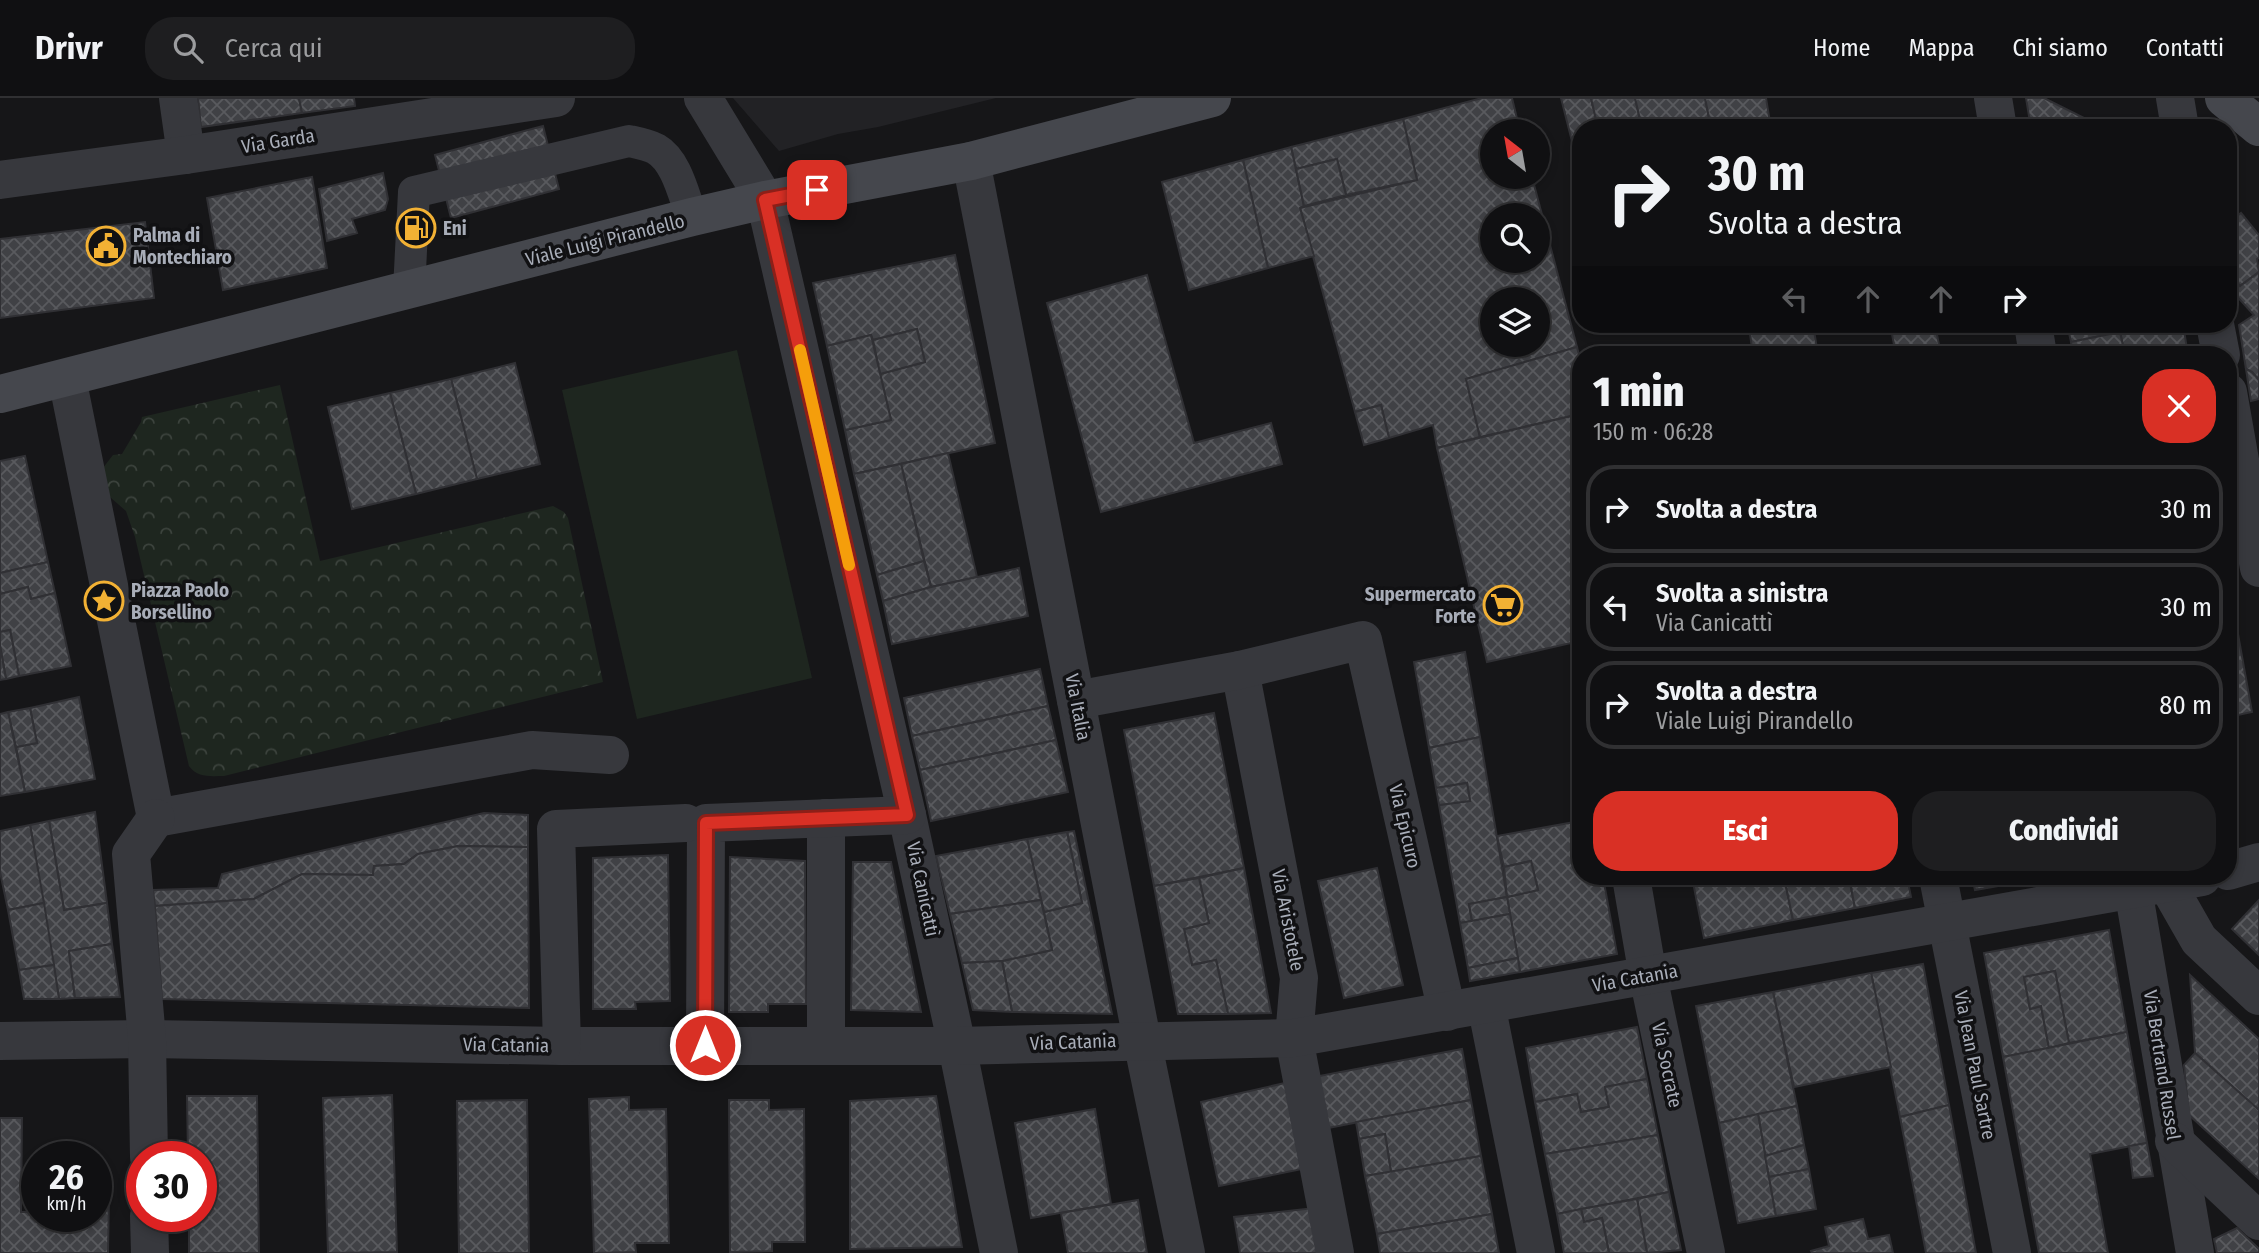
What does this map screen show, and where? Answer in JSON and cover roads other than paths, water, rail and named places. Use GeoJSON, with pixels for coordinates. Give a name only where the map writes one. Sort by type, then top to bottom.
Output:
{"type":"FeatureCollection","features":[{"type":"Feature","properties":{"kind":"main road","name":"Viale Luigi Pirandello"},"geometry":{"type":"LineString","coordinates":[[0,394],[765,200],[971,161],[1212,98]]}},
{"type":"Feature","properties":{"kind":"main road"},"geometry":{"type":"LineString","coordinates":[[2224,98],[2259,127]]}},
{"type":"Feature","properties":{"kind":"street"},"geometry":{"type":"LineString","coordinates":[[178,98],[186,155]]}},
{"type":"Feature","properties":{"kind":"street"},"geometry":{"type":"LineString","coordinates":[[703,98],[765,200]]}},
{"type":"Feature","properties":{"kind":"street"},"geometry":{"type":"LineString","coordinates":[[1993,98],[1996,119]]}},
{"type":"Feature","properties":{"kind":"street"},"geometry":{"type":"LineString","coordinates":[[2175,98],[2178,119]]}},
{"type":"Feature","properties":{"kind":"street","name":"Via Garda"},"geometry":{"type":"LineString","coordinates":[[0,180],[186,155],[389,111],[546,99]]}},
{"type":"Feature","properties":{"kind":"street","name":"Via Italia"},"geometry":{"type":"LineString","coordinates":[[971,161],[1186,1253]]}},
{"type":"Feature","properties":{"kind":"street","name":"Via Canicattì"},"geometry":{"type":"LineString","coordinates":[[765,200],[907,815],[999,1253]]}},
{"type":"Feature","properties":{"kind":"street"},"geometry":{"type":"LineString","coordinates":[[67,378],[156,818]]}},
{"type":"Feature","properties":{"kind":"street"},"geometry":{"type":"LineString","coordinates":[[2237,444],[2259,568]]}},
{"type":"Feature","properties":{"kind":"street","name":"Via Epicuro"},"geometry":{"type":"LineString","coordinates":[[1240,670],[1363,640],[1447,1012]]}},
{"type":"Feature","properties":{"kind":"street"},"geometry":{"type":"LineString","coordinates":[[1076,700],[1240,670]]}},
{"type":"Feature","properties":{"kind":"street","name":"Via Aristotele"},"geometry":{"type":"LineString","coordinates":[[1240,670],[1299,978],[1294,1038],[1335,1253]]}},
{"type":"Feature","properties":{"kind":"street"},"geometry":{"type":"LineString","coordinates":[[149,1141],[147,1039],[131,854],[156,818],[532,750],[610,755]]}},
{"type":"Feature","properties":{"kind":"street"},"geometry":{"type":"LineString","coordinates":[[705,1045],[706,823],[907,815]]}},
{"type":"Feature","properties":{"kind":"street"},"geometry":{"type":"LineString","coordinates":[[826,818],[826,1045]]}},
{"type":"Feature","properties":{"kind":"street"},"geometry":{"type":"LineString","coordinates":[[562,1046],[556,830],[686,823]]}},
{"type":"Feature","properties":{"kind":"street"},"geometry":{"type":"LineString","coordinates":[[2237,868],[2259,862]]}},
{"type":"Feature","properties":{"kind":"street","name":"Via Socrate"},"geometry":{"type":"LineString","coordinates":[[1632,885],[1648,976],[1706,1253]]}},
{"type":"Feature","properties":{"kind":"street","name":"Via Jean Paul Sartre"},"geometry":{"type":"LineString","coordinates":[[1939,885],[2012,1253]]}},
{"type":"Feature","properties":{"kind":"street","name":"Via Catania"},"geometry":{"type":"LineString","coordinates":[[0,1041],[147,1039],[562,1046],[957,1046],[1294,1038],[1946,923],[2142,885]]}},
{"type":"Feature","properties":{"kind":"street","name":"Via Bertrand Russel"},"geometry":{"type":"LineString","coordinates":[[2158,885],[2174,1141],[2195,1253]]}},
{"type":"Feature","properties":{"kind":"street"},"geometry":{"type":"LineString","coordinates":[[2160,885],[2199,940],[2259,996]]}},
{"type":"Feature","properties":{"kind":"street"},"geometry":{"type":"LineString","coordinates":[[1486,1004],[1536,1253]]}},
{"type":"Feature","properties":{"kind":"street"},"geometry":{"type":"LineString","coordinates":[[2174,1141],[2259,1221]]}},
{"type":"Feature","properties":{"kind":"street"},"geometry":{"type":"LineString","coordinates":[[149,1232],[150,1253]]}},
{"type":"Feature","properties":{"kind":"lane"},"geometry":{"type":"LineString","coordinates":[[409,289],[414,192],[629,141],[659,150],[666,158],[676,173],[692,218]]}},
{"type":"Feature","properties":{"kind":"place","name":"Eni"},"geometry":{"type":"Point","coordinates":[416,228]}},
{"type":"Feature","properties":{"kind":"place","name":"Palma di Montechiaro"},"geometry":{"type":"Point","coordinates":[106,246]}},
{"type":"Feature","properties":{"kind":"place","name":"Piazza Paolo Borsellino"},"geometry":{"type":"Point","coordinates":[104,601]}},
{"type":"Feature","properties":{"kind":"place","name":"Supermercato Forte"},"geometry":{"type":"Point","coordinates":[1503,605]}}]}
